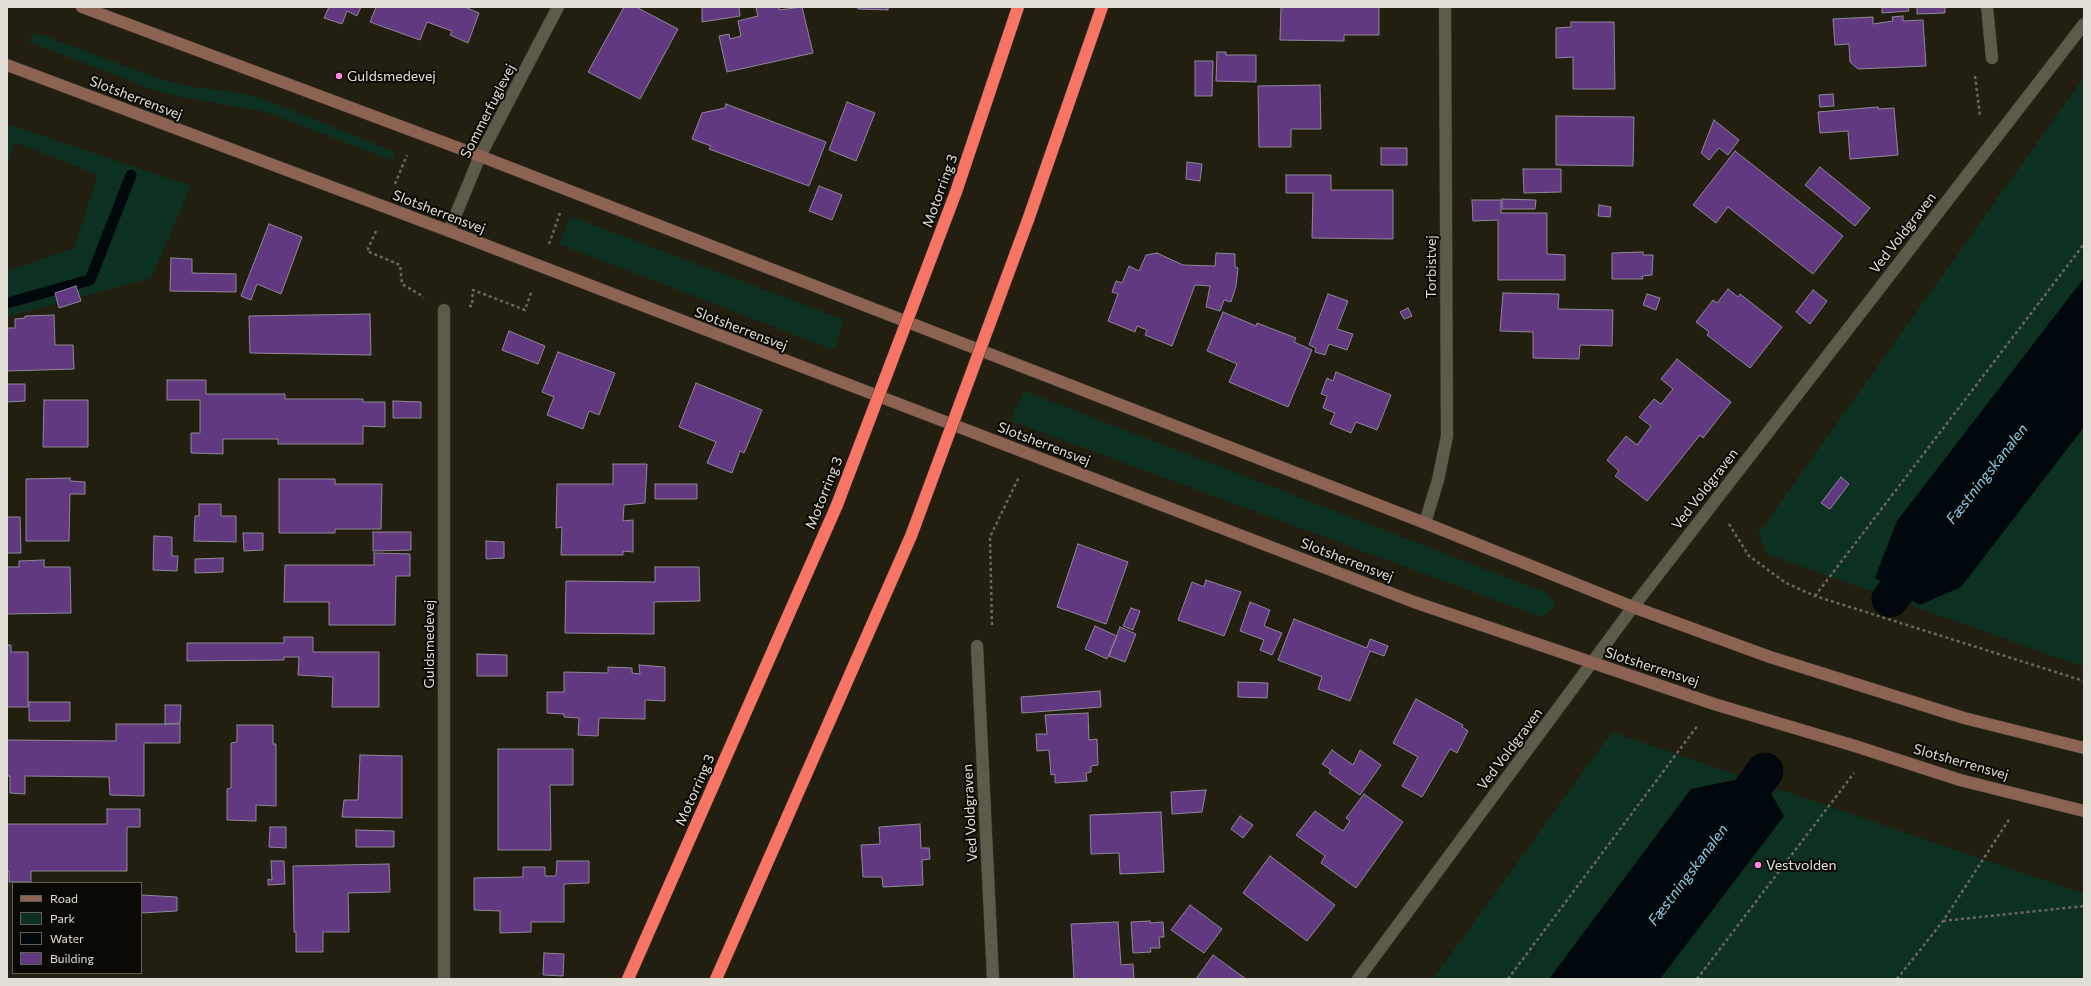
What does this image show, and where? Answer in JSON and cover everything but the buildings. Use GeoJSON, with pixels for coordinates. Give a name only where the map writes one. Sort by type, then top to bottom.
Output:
{"type":"FeatureCollection","features":[{"type":"Feature","properties":{"kind":"highway","name":"Motorring 3"},"geometry":{"type":"LineString","coordinates":[[628,979],[837,505],[956,192],[1018,7]]}},
{"type":"Feature","properties":{"kind":"highway"},"geometry":{"type":"LineString","coordinates":[[716,979],[911,536],[1028,220],[1102,7]]}},
{"type":"Feature","properties":{"kind":"street"},"geometry":{"type":"LineString","coordinates":[[82,7],[480,156],[1425,523],[1633,607],[1770,657],[1956,716],[2084,748]]}},
{"type":"Feature","properties":{"kind":"street","name":"Sommerfuglevej"},"geometry":{"type":"LineString","coordinates":[[449,231],[480,156],[558,7]]}},
{"type":"Feature","properties":{"kind":"street","name":"Torbistvej"},"geometry":{"type":"LineString","coordinates":[[1425,523],[1438,480],[1447,436],[1445,7]]}},
{"type":"Feature","properties":{"kind":"street"},"geometry":{"type":"LineString","coordinates":[[1987,7],[1992,58]]}},
{"type":"Feature","properties":{"kind":"street","name":"Ved Voldgraven"},"geometry":{"type":"LineString","coordinates":[[1358,979],[1633,607],[2084,24]]}},
{"type":"Feature","properties":{"kind":"street","name":"Slotsherrensvej"},"geometry":{"type":"LineString","coordinates":[[7,65],[449,231],[1414,602],[1714,704],[1871,751],[1960,780],[2084,811]]}},
{"type":"Feature","properties":{"kind":"street","name":"Guldsmedevej"},"geometry":{"type":"LineString","coordinates":[[444,310],[444,979]]}},
{"type":"Feature","properties":{"kind":"street","name":"Ved Voldgraven"},"geometry":{"type":"LineString","coordinates":[[977,646],[993,979]]}},
{"type":"Feature","properties":{"kind":"path"},"geometry":{"type":"LineString","coordinates":[[1815,596],[2084,244]]}},
{"type":"Feature","properties":{"kind":"path"},"geometry":{"type":"LineString","coordinates":[[977,646],[992,631],[990,537],[1030,455]]}},
{"type":"Feature","properties":{"kind":"path"},"geometry":{"type":"LineString","coordinates":[[1715,501],[1749,556],[1786,583],[1815,596],[2084,681]]}},
{"type":"Feature","properties":{"kind":"path"},"geometry":{"type":"LineString","coordinates":[[1508,979],[1714,704]]}},
{"type":"Feature","properties":{"kind":"path"},"geometry":{"type":"LineString","coordinates":[[1697,979],[1871,751]]}},
{"type":"Feature","properties":{"kind":"path"},"geometry":{"type":"LineString","coordinates":[[1897,979],[1943,921],[2025,796]]}},
{"type":"Feature","properties":{"kind":"path"},"geometry":{"type":"LineString","coordinates":[[1943,921],[2084,906]]}},
{"type":"Feature","properties":{"kind":"green space"},"geometry":{"type":"Polygon","coordinates":[[[34,32],[157,78],[192,87],[227,91],[256,97],[395,152],[391,160],[266,112],[181,97],[154,90],[29,42],[34,32]]]}},
{"type":"Feature","properties":{"kind":"green space"},"geometry":{"type":"Polygon","coordinates":[[[2084,77],[2084,667],[1767,554],[1758,534],[2084,77]]]}},
{"type":"Feature","properties":{"kind":"green space"},"geometry":{"type":"Polygon","coordinates":[[[7,124],[191,186],[151,278],[7,317],[7,271],[74,248],[98,175],[15,142],[7,163],[7,124]]]}},
{"type":"Feature","properties":{"kind":"green space"},"geometry":{"type":"Polygon","coordinates":[[[570,216],[844,320],[834,350],[559,244],[570,216]]]}},
{"type":"Feature","properties":{"kind":"green space"},"geometry":{"type":"Polygon","coordinates":[[[1024,391],[1547,593],[1556,606],[1541,617],[1011,421],[1024,391]]]}},
{"type":"Feature","properties":{"kind":"green space","name":"Vestvolden"},"geometry":{"type":"Polygon","coordinates":[[[1612,732],[2084,894],[2084,979],[1433,979],[1612,732]]]}},
{"type":"Feature","properties":{"kind":"water"},"geometry":{"type":"Polygon","coordinates":[[[2084,278],[2084,427],[1961,587],[1920,605],[1875,578],[1897,521],[2084,278]]]}},
{"type":"Feature","properties":{"kind":"water"},"geometry":{"type":"Polygon","coordinates":[[[1740,779],[1769,790],[1784,816],[1660,979],[1549,979],[1691,789],[1740,779]]]}},
{"type":"Feature","properties":{"kind":"waterway"},"geometry":{"type":"LineString","coordinates":[[7,303],[90,280],[131,175]]}},
{"type":"Feature","properties":{"kind":"waterway","name":"Fæstningskanalen"},"geometry":{"type":"LineString","coordinates":[[1890,599],[1928,550]]}},
{"type":"Feature","properties":{"kind":"waterway","name":"Fæstningskanalen"},"geometry":{"type":"LineString","coordinates":[[1725,825],[1765,771]]}},
{"type":"Feature","properties":{"kind":"place","name":"Guldsmedevej"},"geometry":{"type":"Point","coordinates":[339,76]}},
{"type":"Feature","properties":{"kind":"place","name":"Vestvolden"},"geometry":{"type":"Point","coordinates":[1758,865]}}]}
